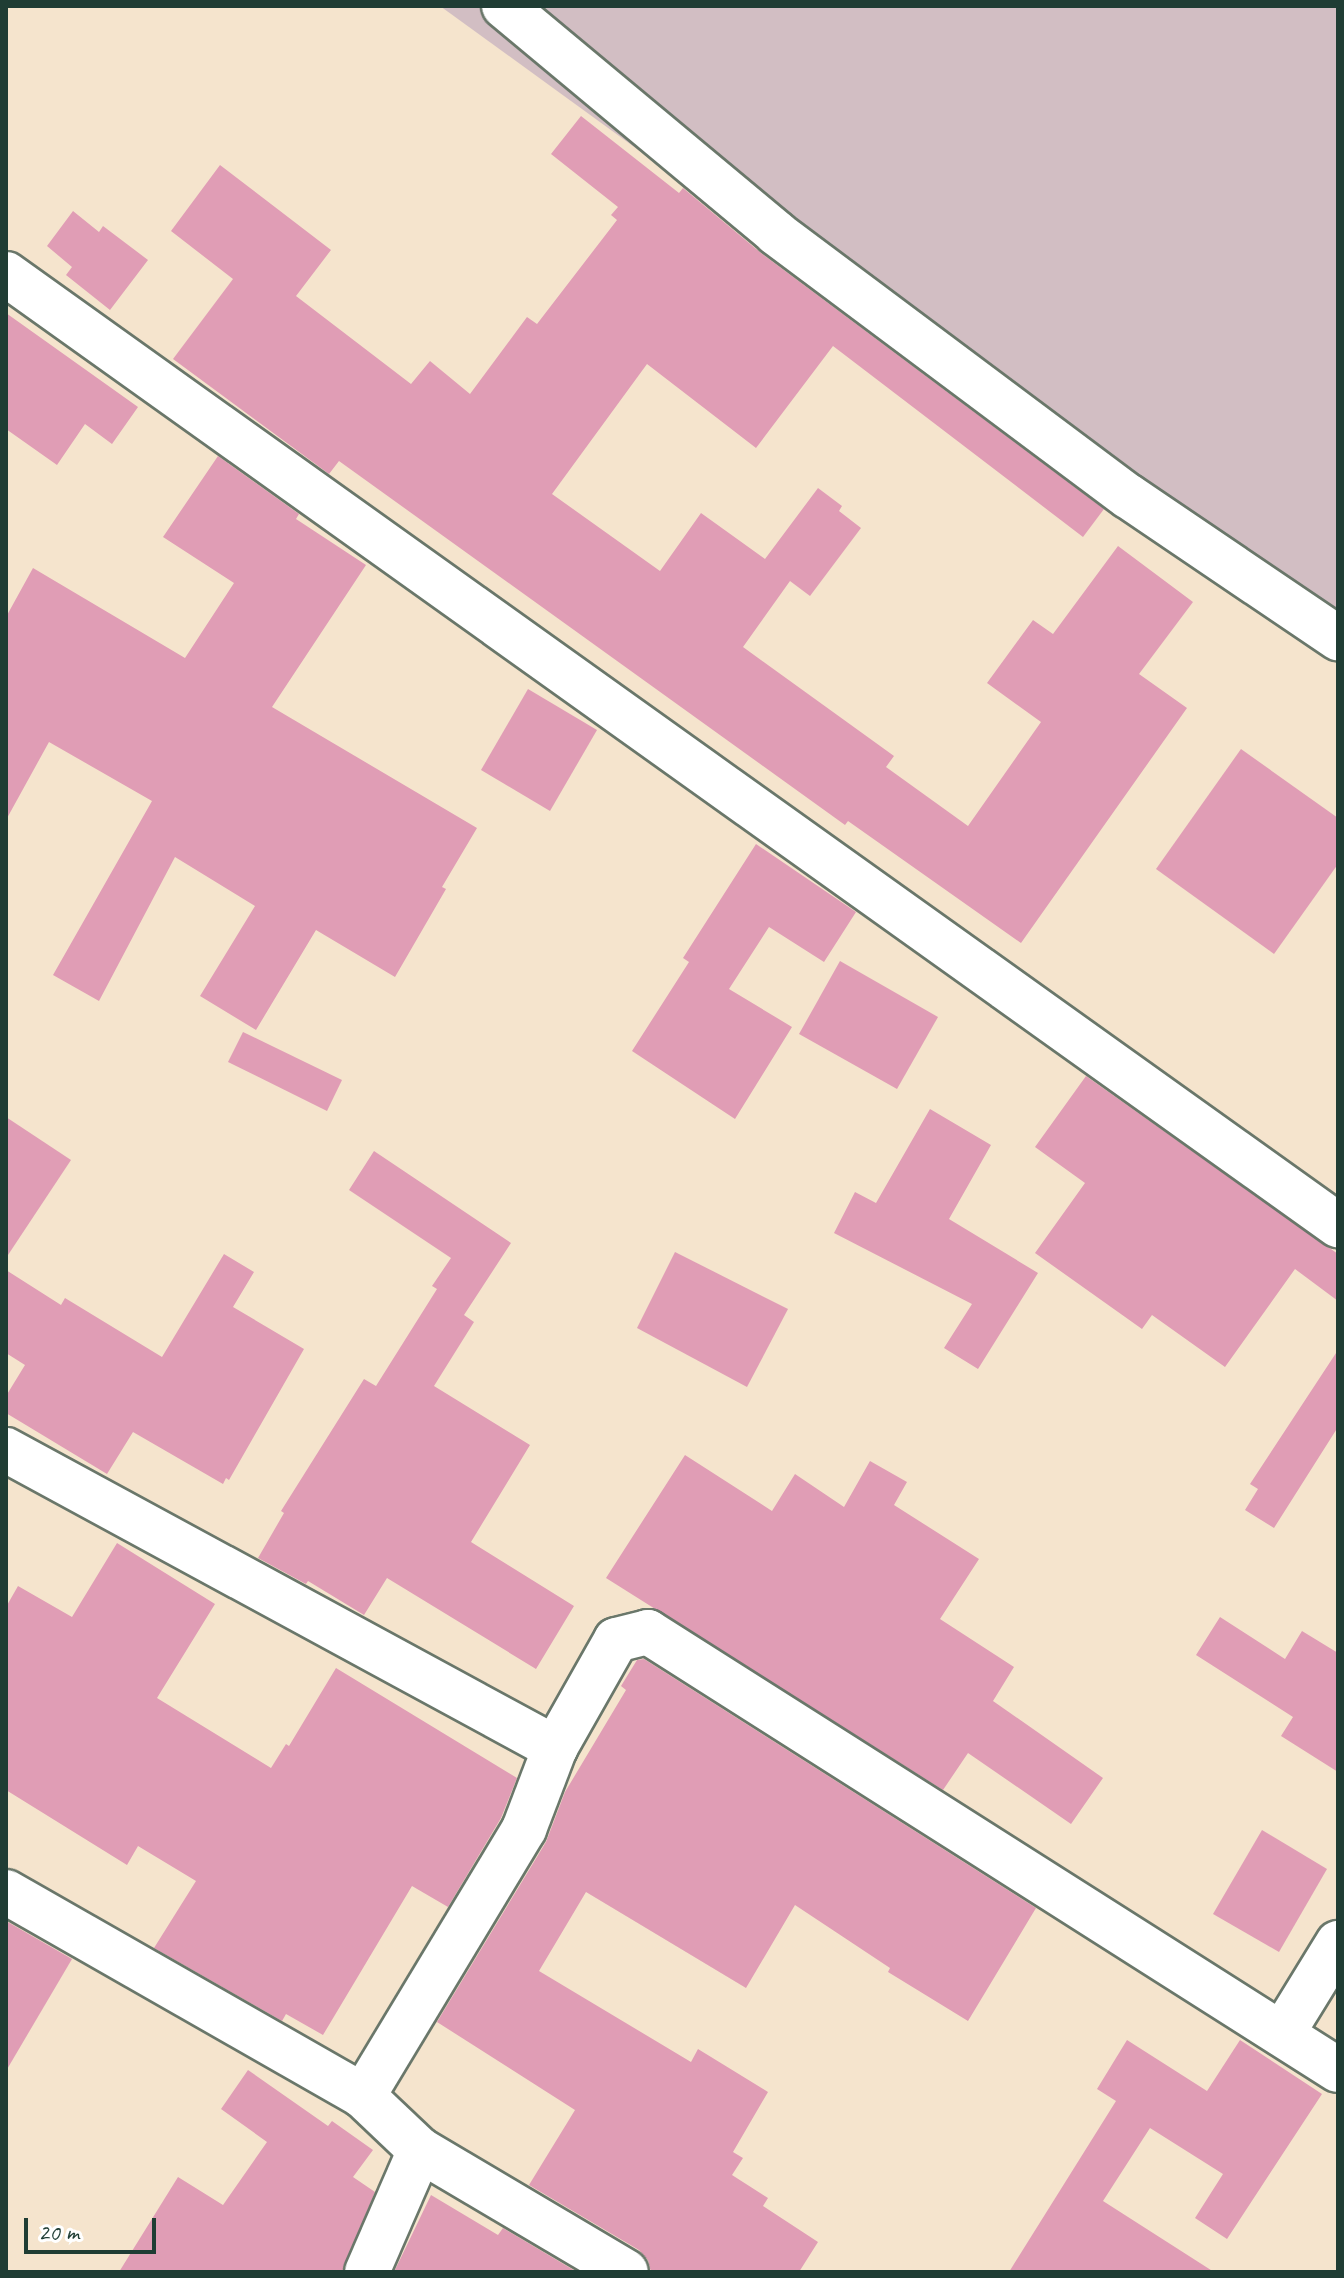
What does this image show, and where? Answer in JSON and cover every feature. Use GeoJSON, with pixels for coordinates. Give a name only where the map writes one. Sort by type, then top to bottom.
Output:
{"type":"FeatureCollection","features":[{"type":"Feature","properties":{"kind":"street"},"geometry":{"type":"LineString","coordinates":[[504,6],[776,233],[1128,496],[1338,638]]}},
{"type":"Feature","properties":{"kind":"street"},"geometry":{"type":"LineString","coordinates":[[6,274],[1338,1225]]}},
{"type":"Feature","properties":{"kind":"street"},"geometry":{"type":"LineString","coordinates":[[6,1450],[555,1748]]}},
{"type":"Feature","properties":{"kind":"street"},"geometry":{"type":"LineString","coordinates":[[363,2096],[524,1829],[555,1748],[616,1640],[648,1632],[1338,2070]]}},
{"type":"Feature","properties":{"kind":"street"},"geometry":{"type":"LineString","coordinates":[[6,1892],[363,2096],[420,2150],[626,2272]]}},
{"type":"Feature","properties":{"kind":"street"},"geometry":{"type":"LineString","coordinates":[[1282,2034],[1338,1943]]}},
{"type":"Feature","properties":{"kind":"street"},"geometry":{"type":"LineString","coordinates":[[367,2272],[420,2150]]}},
{"type":"Feature","properties":{"kind":"shaded area"},"geometry":{"type":"Polygon","coordinates":[[[440,6],[1338,6],[1338,658],[440,6]]]}},
{"type":"Feature","properties":{"kind":"building"},"geometry":{"type":"Polygon","coordinates":[[[581,116],[679,193],[683,188],[761,253],[1104,509],[1083,537],[833,346],[756,448],[647,364],[552,494],[660,571],[701,513],[765,559],[818,488],[842,506],[839,511],[861,528],[810,596],[790,581],[743,647],[894,756],[886,767],[968,826],[1041,722],[987,683],[1033,620],[1053,634],[1118,546],[1193,602],[1139,674],[1187,708],[1021,943],[848,821],[845,825],[339,461],[329,474],[173,359],[233,279],[171,231],[220,165],[331,250],[296,296],[411,384],[430,361],[470,394],[527,317],[537,324],[617,220],[611,215],[618,207],[551,154],[581,116]]]}},
{"type":"Feature","properties":{"kind":"building"},"geometry":{"type":"Polygon","coordinates":[[[73,211],[99,232],[103,226],[148,260],[110,310],[66,275],[72,267],[47,246],[73,211]]]}},
{"type":"Feature","properties":{"kind":"building"},"geometry":{"type":"Polygon","coordinates":[[[6,313],[138,407],[112,444],[85,424],[57,465],[6,429],[6,313]]]}},
{"type":"Feature","properties":{"kind":"building"},"geometry":{"type":"Polygon","coordinates":[[[218,456],[299,514],[296,519],[366,565],[272,707],[477,828],[395,977],[316,930],[256,1030],[200,996],[255,906],[175,857],[99,1001],[53,975],[152,801],[49,742],[6,820],[6,617],[33,568],[185,658],[234,583],[163,537],[218,456]]]}},
{"type":"Feature","properties":{"kind":"building"},"geometry":{"type":"Polygon","coordinates":[[[528,689],[597,730],[550,811],[481,770],[528,689]]]}},
{"type":"Feature","properties":{"kind":"building"},"geometry":{"type":"Polygon","coordinates":[[[1241,749],[1338,818],[1338,864],[1274,954],[1156,869],[1241,749]]]}},
{"type":"Feature","properties":{"kind":"building"},"geometry":{"type":"Polygon","coordinates":[[[756,844],[856,912],[824,962],[769,927],[729,989],[792,1027],[735,1119],[632,1051],[689,962],[683,958],[756,844]]]}},
{"type":"Feature","properties":{"kind":"building"},"geometry":{"type":"Polygon","coordinates":[[[840,961],[938,1017],[897,1089],[799,1034],[840,961]]]}},
{"type":"Feature","properties":{"kind":"building"},"geometry":{"type":"Polygon","coordinates":[[[243,1032],[342,1080],[327,1111],[228,1062],[243,1032]]]}},
{"type":"Feature","properties":{"kind":"building"},"geometry":{"type":"Polygon","coordinates":[[[1086,1076],[1338,1254],[1338,1301],[1295,1269],[1225,1367],[1152,1315],[1142,1329],[1035,1253],[1085,1183],[1035,1147],[1086,1076]]]}},
{"type":"Feature","properties":{"kind":"building"},"geometry":{"type":"Polygon","coordinates":[[[930,1109],[991,1145],[949,1219],[1038,1273],[978,1369],[944,1348],[972,1304],[834,1233],[855,1192],[876,1203],[930,1109]]]}},
{"type":"Feature","properties":{"kind":"building"},"geometry":{"type":"Polygon","coordinates":[[[6,1117],[71,1160],[6,1258],[6,1117]]]}},
{"type":"Feature","properties":{"kind":"building"},"geometry":{"type":"Polygon","coordinates":[[[374,1151],[511,1243],[464,1315],[474,1322],[434,1386],[530,1445],[471,1542],[574,1606],[536,1669],[387,1578],[364,1615],[308,1581],[306,1584],[258,1558],[284,1513],[281,1511],[364,1379],[376,1386],[437,1289],[432,1286],[451,1258],[349,1190],[374,1151]]]}},
{"type":"Feature","properties":{"kind":"building"},"geometry":{"type":"Polygon","coordinates":[[[675,1252],[788,1309],[747,1387],[637,1328],[675,1252]]]}},
{"type":"Feature","properties":{"kind":"building"},"geometry":{"type":"Polygon","coordinates":[[[224,1254],[254,1272],[233,1307],[304,1349],[229,1480],[226,1478],[223,1484],[133,1432],[107,1474],[6,1413],[6,1396],[25,1365],[6,1353],[6,1270],[61,1305],[65,1298],[162,1357],[224,1254]]]}},
{"type":"Feature","properties":{"kind":"building"},"geometry":{"type":"Polygon","coordinates":[[[1338,1350],[1338,1427],[1274,1528],[1245,1510],[1258,1489],[1250,1484],[1338,1350]]]}},
{"type":"Feature","properties":{"kind":"building"},"geometry":{"type":"Polygon","coordinates":[[[685,1455],[772,1511],[795,1474],[844,1507],[870,1461],[907,1482],[894,1505],[979,1559],[940,1619],[1014,1667],[993,1701],[1103,1778],[1071,1824],[968,1753],[943,1790],[606,1578],[685,1455]]]}},
{"type":"Feature","properties":{"kind":"building"},"geometry":{"type":"Polygon","coordinates":[[[117,1543],[215,1604],[157,1698],[271,1768],[286,1744],[289,1746],[336,1668],[517,1778],[501,1818],[448,1907],[412,1886],[323,2035],[286,2014],[282,2021],[154,1948],[196,1881],[138,1846],[127,1865],[6,1790],[6,1607],[18,1586],[72,1617],[117,1543]]]}},
{"type":"Feature","properties":{"kind":"building"},"geometry":{"type":"Polygon","coordinates":[[[1220,1617],[1285,1659],[1302,1631],[1338,1653],[1338,1772],[1281,1736],[1293,1717],[1196,1655],[1220,1617]]]}},
{"type":"Feature","properties":{"kind":"building"},"geometry":{"type":"Polygon","coordinates":[[[644,1659],[1036,1908],[968,2021],[888,1972],[890,1968],[795,1905],[746,1988],[586,1892],[539,1971],[691,2062],[698,2049],[768,2092],[733,2152],[743,2158],[732,2175],[768,2198],[763,2206],[818,2242],[799,2272],[651,2272],[648,2260],[639,2250],[529,2185],[575,2110],[437,2022],[546,1842],[565,1792],[626,1690],[621,1686],[637,1660],[644,1659]]]}},
{"type":"Feature","properties":{"kind":"building"},"geometry":{"type":"Polygon","coordinates":[[[1262,1830],[1327,1869],[1279,1952],[1213,1914],[1262,1830]]]}},
{"type":"Feature","properties":{"kind":"building"},"geometry":{"type":"Polygon","coordinates":[[[6,1921],[72,1959],[6,2071],[6,1921]]]}},
{"type":"Feature","properties":{"kind":"building"},"geometry":{"type":"Polygon","coordinates":[[[1127,2040],[1207,2091],[1240,2040],[1322,2094],[1227,2239],[1195,2218],[1223,2174],[1150,2128],[1103,2201],[1214,2272],[1009,2272],[1116,2101],[1097,2089],[1127,2040]]]}},
{"type":"Feature","properties":{"kind":"building"},"geometry":{"type":"Polygon","coordinates":[[[248,2070],[328,2126],[332,2121],[373,2150],[353,2177],[375,2192],[342,2272],[119,2272],[178,2177],[223,2205],[267,2142],[221,2109],[248,2070]]]}},
{"type":"Feature","properties":{"kind":"building"},"geometry":{"type":"Polygon","coordinates":[[[431,2195],[498,2235],[503,2228],[577,2272],[394,2272],[431,2195]]]}}]}
